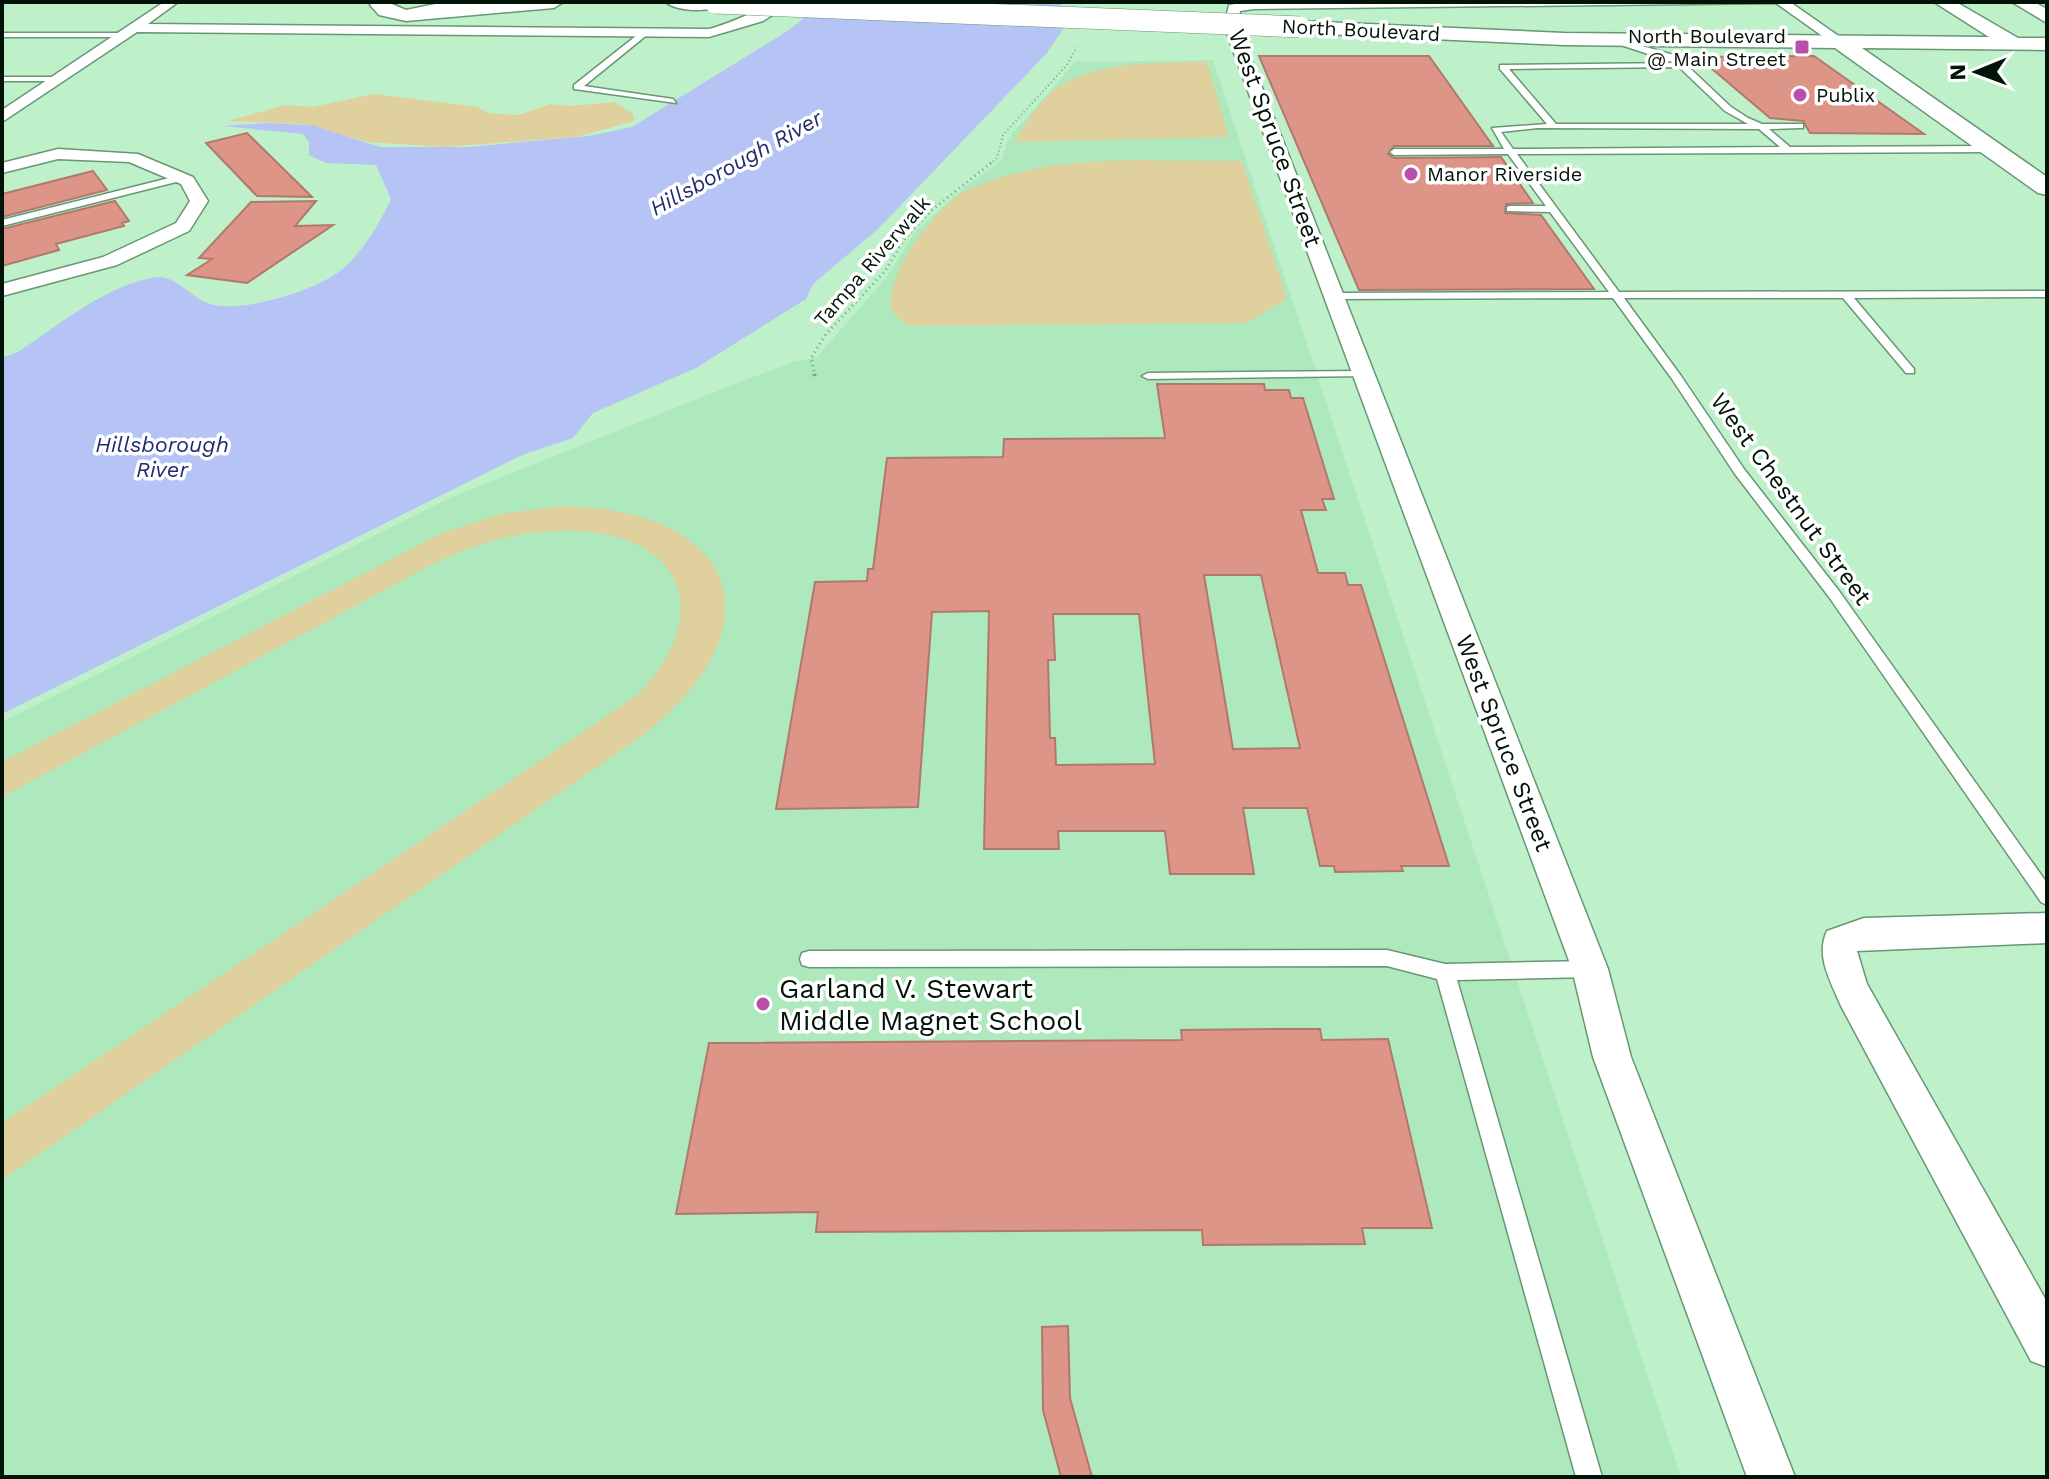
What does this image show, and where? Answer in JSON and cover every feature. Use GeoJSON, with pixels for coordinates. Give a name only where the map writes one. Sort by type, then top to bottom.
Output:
{"type":"FeatureCollection","features":[{"type":"Feature","properties":{"kind":"main road"},"geometry":{"type":"LineString","coordinates":[[373,3],[393,13],[451,6],[554,2]]}},
{"type":"Feature","properties":{"kind":"main road","name":"North Boulevard"},"geometry":{"type":"LineString","coordinates":[[675,2],[1615,40],[1677,50],[1840,42],[2047,44]]}},
{"type":"Feature","properties":{"kind":"main road"},"geometry":{"type":"LineString","coordinates":[[1943,2],[2015,44]]}},
{"type":"Feature","properties":{"kind":"main road"},"geometry":{"type":"LineString","coordinates":[[2021,2],[2047,17]]}},
{"type":"Feature","properties":{"kind":"main road"},"geometry":{"type":"LineString","coordinates":[[1840,42],[2047,188]]}},
{"type":"Feature","properties":{"kind":"main road"},"geometry":{"type":"LineString","coordinates":[[1878,70],[1878,59],[1888,56],[1989,44]]}},
{"type":"Feature","properties":{"kind":"street"},"geometry":{"type":"LineString","coordinates":[[2,117],[172,2]]}},
{"type":"Feature","properties":{"kind":"street"},"geometry":{"type":"LineString","coordinates":[[128,32],[709,33],[767,16],[786,2]]}},
{"type":"Feature","properties":{"kind":"street"},"geometry":{"type":"LineString","coordinates":[[1318,3],[1771,2]]}},
{"type":"Feature","properties":{"kind":"street"},"geometry":{"type":"LineString","coordinates":[[1782,2],[1840,42]]}},
{"type":"Feature","properties":{"kind":"street","name":"West Spruce Street"},"geometry":{"type":"LineString","coordinates":[[1318,3],[1234,8],[1236,43],[1590,969],[1612,1057],[1771,1477]]}},
{"type":"Feature","properties":{"kind":"street"},"geometry":{"type":"LineString","coordinates":[[2,168],[58,154],[132,157],[184,179],[199,201],[183,227],[110,261],[2,290]]}},
{"type":"Feature","properties":{"kind":"street"},"geometry":{"type":"LineString","coordinates":[[2047,928],[1864,933],[1839,942],[1841,964],[1854,994],[2047,1345]]}},
{"type":"Feature","properties":{"kind":"lane"},"geometry":{"type":"LineString","coordinates":[[2,35],[128,32]]}},
{"type":"Feature","properties":{"kind":"lane"},"geometry":{"type":"LineString","coordinates":[[644,34],[577,87],[673,101]]}},
{"type":"Feature","properties":{"kind":"lane"},"geometry":{"type":"LineString","coordinates":[[1677,50],[1681,65],[1728,109],[1761,127],[1788,150]]}},
{"type":"Feature","properties":{"kind":"lane"},"geometry":{"type":"LineString","coordinates":[[1681,65],[1503,67],[1554,126],[1800,126]]}},
{"type":"Feature","properties":{"kind":"lane"},"geometry":{"type":"LineString","coordinates":[[2,79],[58,79]]}},
{"type":"Feature","properties":{"kind":"lane","name":"West Chestnut Street"},"geometry":{"type":"LineString","coordinates":[[1554,126],[1495,130],[1739,471],[1834,594],[2047,897]]}},
{"type":"Feature","properties":{"kind":"lane"},"geometry":{"type":"LineString","coordinates":[[1394,152],[1991,149]]}},
{"type":"Feature","properties":{"kind":"lane"},"geometry":{"type":"LineString","coordinates":[[1446,152],[1453,164]]}},
{"type":"Feature","properties":{"kind":"lane"},"geometry":{"type":"LineString","coordinates":[[2,223],[184,179]]}},
{"type":"Feature","properties":{"kind":"lane"},"geometry":{"type":"LineString","coordinates":[[1510,209],[1553,209]]}},
{"type":"Feature","properties":{"kind":"lane"},"geometry":{"type":"LineString","coordinates":[[1333,296],[1618,298],[2047,294]]}},
{"type":"Feature","properties":{"kind":"lane"},"geometry":{"type":"LineString","coordinates":[[1847,296],[1910,371]]}},
{"type":"Feature","properties":{"kind":"lane"},"geometry":{"type":"LineString","coordinates":[[1148,376],[1363,374]]}},
{"type":"Feature","properties":{"kind":"lane"},"geometry":{"type":"LineString","coordinates":[[809,959],[1387,958],[1445,972],[1590,969]]}},
{"type":"Feature","properties":{"kind":"lane"},"geometry":{"type":"LineString","coordinates":[[1445,972],[1589,1477]]}},
{"type":"Feature","properties":{"kind":"path","name":"Tampa Riverwalk"},"geometry":{"type":"LineString","coordinates":[[815,378],[811,358],[826,334],[885,271],[906,237],[932,210],[997,158],[1003,135],[1066,66],[1079,44]]}},
{"type":"Feature","properties":{"kind":"shaded area","name":"Garland V. Stewart Middle Magnet School"},"geometry":{"type":"Polygon","coordinates":[[[1213,60],[1681,1477],[2,1477],[2,722],[450,498],[730,386],[793,362],[817,357],[886,278],[915,232],[965,187],[1002,160],[1008,139],[1075,62],[1213,60]]]}},
{"type":"Feature","properties":{"kind":"shaded area"},"geometry":{"type":"Polygon","coordinates":[[[1207,62],[1229,137],[1014,142],[1044,99],[1071,80],[1119,66],[1207,62]]]}},
{"type":"Feature","properties":{"kind":"shaded area"},"geometry":{"type":"Polygon","coordinates":[[[374,94],[478,107],[487,113],[519,115],[550,104],[570,106],[615,102],[633,114],[634,121],[576,137],[444,147],[368,142],[302,124],[228,121],[285,105],[312,107],[374,94]]]}},
{"type":"Feature","properties":{"kind":"shaded area"},"geometry":{"type":"Polygon","coordinates":[[[1136,160],[1242,161],[1287,299],[1246,323],[910,326],[892,309],[892,290],[910,250],[936,216],[964,192],[997,179],[1065,164],[1136,160]]]}},
{"type":"Feature","properties":{"kind":"shaded area"},"geometry":{"type":"Polygon","coordinates":[[[560,506],[620,512],[667,527],[701,550],[720,579],[725,614],[715,652],[687,693],[643,735],[2,1180],[2,1123],[636,696],[661,666],[676,637],[681,610],[677,585],[664,564],[642,547],[612,536],[555,531],[501,538],[433,564],[2,797],[2,762],[440,534],[500,514],[560,506]]]}},
{"type":"Feature","properties":{"kind":"water","name":"Hillsborough River"},"geometry":{"type":"Polygon","coordinates":[[[824,2],[1061,2],[1063,29],[1047,53],[878,229],[813,284],[806,299],[696,368],[593,413],[573,438],[522,455],[2,714],[2,358],[18,352],[98,299],[151,278],[168,279],[202,301],[224,306],[242,306],[302,291],[336,274],[354,258],[372,234],[391,199],[376,165],[326,163],[309,155],[309,142],[303,134],[222,126],[267,123],[312,125],[380,147],[468,147],[589,136],[632,127],[789,30],[824,2]]]}},
{"type":"Feature","properties":{"kind":"building","name":"Manor Riverside"},"geometry":{"type":"Polygon","coordinates":[[[1259,56],[1429,56],[1493,146],[1394,146],[1388,154],[1394,158],[1501,157],[1533,203],[1506,204],[1505,213],[1541,215],[1594,289],[1359,290],[1259,56]]]}},
{"type":"Feature","properties":{"kind":"building","name":"Publix"},"geometry":{"type":"Polygon","coordinates":[[[1814,56],[1924,134],[1810,133],[1803,121],[1770,118],[1698,57],[1814,56]]]}},
{"type":"Feature","properties":{"kind":"building"},"geometry":{"type":"Polygon","coordinates":[[[247,133],[312,197],[257,196],[206,143],[247,133]]]}},
{"type":"Feature","properties":{"kind":"building"},"geometry":{"type":"Polygon","coordinates":[[[93,171],[107,190],[2,217],[2,194],[93,171]]]}},
{"type":"Feature","properties":{"kind":"building"},"geometry":{"type":"Polygon","coordinates":[[[115,201],[129,221],[122,223],[124,226],[56,244],[59,250],[2,266],[2,229],[115,201]]]}},
{"type":"Feature","properties":{"kind":"building"},"geometry":{"type":"Polygon","coordinates":[[[316,201],[295,226],[333,225],[247,283],[187,275],[212,259],[199,258],[251,202],[316,201]]]}},
{"type":"Feature","properties":{"kind":"building"},"geometry":{"type":"Polygon","coordinates":[[[1157,384],[1264,384],[1265,390],[1289,390],[1291,398],[1303,398],[1334,499],[1322,499],[1326,510],[1301,510],[1318,573],[1345,573],[1348,585],[1361,585],[1449,866],[1401,866],[1403,871],[1335,872],[1334,866],[1320,866],[1307,808],[1243,808],[1254,874],[1170,874],[1165,831],[1058,831],[1059,849],[984,849],[989,611],[932,612],[918,807],[776,809],[815,582],[867,581],[868,569],[873,569],[887,458],[1003,457],[1004,439],[1165,438],[1157,384]],[[1204,575],[1233,749],[1300,748],[1261,575],[1204,575]],[[1053,614],[1055,660],[1048,660],[1050,738],[1055,738],[1056,765],[1155,764],[1139,614],[1053,614]]]}},
{"type":"Feature","properties":{"kind":"building"},"geometry":{"type":"Polygon","coordinates":[[[1320,1029],[1322,1040],[1388,1039],[1432,1228],[1362,1228],[1365,1244],[1203,1245],[1202,1230],[816,1232],[818,1212],[676,1214],[709,1043],[1182,1040],[1181,1030],[1320,1029]]]}},
{"type":"Feature","properties":{"kind":"building"},"geometry":{"type":"Polygon","coordinates":[[[1068,1326],[1070,1398],[1092,1477],[1061,1477],[1043,1410],[1042,1327],[1068,1326]]]}},
{"type":"Feature","properties":{"kind":"place","name":"North Boulevard @ Main Street"},"geometry":{"type":"Point","coordinates":[1802,47]}},
{"type":"Feature","properties":{"kind":"place","name":"Publix"},"geometry":{"type":"Point","coordinates":[1800,95]}},
{"type":"Feature","properties":{"kind":"place","name":"Manor Riverside"},"geometry":{"type":"Point","coordinates":[1411,174]}},
{"type":"Feature","properties":{"kind":"place","name":"Garland V. Stewart Middle Magnet School"},"geometry":{"type":"Point","coordinates":[763,1004]}}]}
